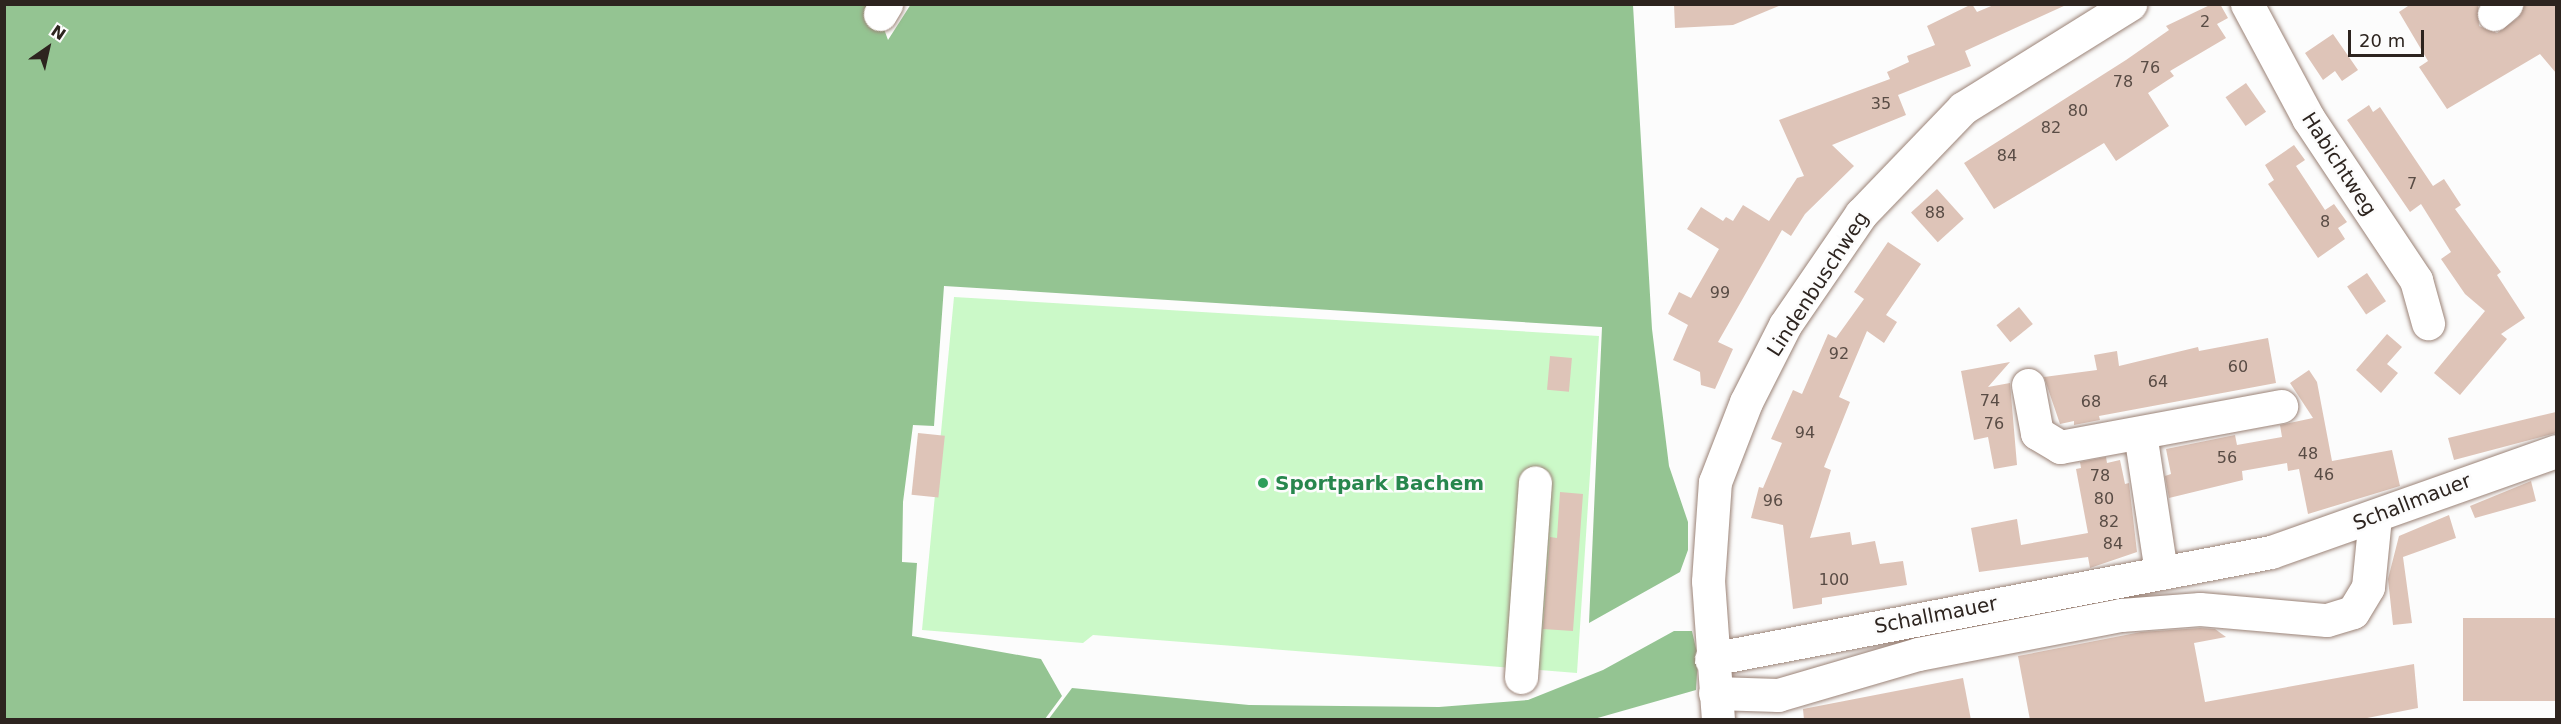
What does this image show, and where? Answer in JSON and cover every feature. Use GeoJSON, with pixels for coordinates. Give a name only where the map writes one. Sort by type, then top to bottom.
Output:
{"type":"FeatureCollection","features":[{"type":"Feature","properties":{"kind":"street","name":"Lindenbuschweg"},"geometry":{"type":"LineString","coordinates":[[1716,706],[1711,659],[1708,581],[1715,482],[1746,402],[1785,326],[1861,214],[1963,108],[2130,4]]}},
{"type":"Feature","properties":{"kind":"street","name":"Habichtweg"},"geometry":{"type":"LineString","coordinates":[[2247,4],[2308,118],[2416,280],[2428,323]]}},
{"type":"Feature","properties":{"kind":"street"},"geometry":{"type":"LineString","coordinates":[[2028,386],[2037,433],[2060,447],[2140,434],[2281,406]]}},
{"type":"Feature","properties":{"kind":"street"},"geometry":{"type":"LineString","coordinates":[[2140,434],[2161,572]]}},
{"type":"Feature","properties":{"kind":"street","name":"Schallmauer"},"geometry":{"type":"LineString","coordinates":[[1711,659],[2271,552],[2556,451]]}},
{"type":"Feature","properties":{"kind":"street"},"geometry":{"type":"LineString","coordinates":[[1521,677],[1535,483]]}},
{"type":"Feature","properties":{"kind":"street"},"geometry":{"type":"LineString","coordinates":[[1716,706],[1778,695],[1918,654],[2121,615],[2200,609],[2326,620],[2353,612],[2368,587],[2375,517]]}},
{"type":"Feature","properties":{"kind":"green space"},"geometry":{"type":"Polygon","coordinates":[[[875,4],[888,40],[911,4],[1633,5],[1652,329],[1669,466],[1688,522],[1688,550],[1680,572],[1589,623],[1602,327],[944,286],[934,426],[913,425],[903,502],[902,562],[917,563],[912,636],[1041,659],[1062,696],[1045,719],[5,719],[4,5],[875,4]]]}},
{"type":"Feature","properties":{"kind":"green space","name":"Sportpark Bachem"},"geometry":{"type":"Polygon","coordinates":[[[954,297],[1599,336],[1577,673],[1093,635],[1083,643],[922,630],[954,297]]]}},
{"type":"Feature","properties":{"kind":"green space"},"geometry":{"type":"Polygon","coordinates":[[[1674,631],[1692,631],[1698,657],[1696,690],[1594,719],[1048,720],[1072,688],[1249,705],[1439,707],[1528,700],[1603,670],[1674,631]]]}},
{"type":"Feature","properties":{"kind":"building"},"geometry":{"type":"Polygon","coordinates":[[[1674,4],[1781,5],[1733,25],[1675,28],[1674,4]]]}},
{"type":"Feature","properties":{"kind":"building"},"geometry":{"type":"Polygon","coordinates":[[[1972,4],[1977,12],[1996,4],[2066,5],[1965,51],[1971,66],[1898,95],[1906,115],[1832,145],[1854,166],[1805,214],[1791,236],[1782,230],[1718,342],[1733,349],[1715,389],[1701,385],[1700,372],[1673,360],[1688,325],[1668,314],[1679,292],[1691,298],[1719,249],[1687,229],[1701,207],[1723,221],[1726,217],[1733,221],[1743,205],[1769,221],[1797,178],[1804,176],[1779,120],[1890,79],[1887,72],[1909,62],[1907,56],[1935,45],[1927,26],[1972,4]]]}},
{"type":"Feature","properties":{"kind":"building"},"geometry":{"type":"Polygon","coordinates":[[[2212,4],[2220,4],[2228,18],[2217,24],[2226,38],[2170,71],[2174,76],[2148,93],[2169,126],[2116,161],[2104,143],[1994,209],[1964,163],[2126,60],[2169,30],[2166,26],[2212,4]]]}},
{"type":"Feature","properties":{"kind":"building"},"geometry":{"type":"Polygon","coordinates":[[[2411,4],[2478,4],[2479,26],[2497,33],[2518,18],[2524,4],[2556,4],[2556,73],[2540,54],[2447,109],[2419,67],[2428,61],[2399,12],[2411,4]]]}},
{"type":"Feature","properties":{"kind":"building"},"geometry":{"type":"Polygon","coordinates":[[[2333,34],[2358,70],[2342,81],[2335,71],[2323,80],[2305,53],[2333,34]]]}},
{"type":"Feature","properties":{"kind":"building"},"geometry":{"type":"Polygon","coordinates":[[[2246,83],[2266,112],[2246,126],[2226,97],[2246,83]]]}},
{"type":"Feature","properties":{"kind":"building"},"geometry":{"type":"Polygon","coordinates":[[[2369,105],[2373,112],[2380,107],[2433,186],[2444,179],[2461,205],[2455,209],[2501,272],[2497,275],[2525,318],[2501,334],[2507,339],[2460,395],[2434,373],[2485,311],[2465,294],[2441,259],[2451,252],[2421,204],[2410,212],[2347,120],[2369,105]]]}},
{"type":"Feature","properties":{"kind":"building"},"geometry":{"type":"Polygon","coordinates":[[[2294,145],[2305,160],[2296,166],[2325,210],[2334,204],[2347,222],[2338,228],[2345,239],[2318,258],[2268,184],[2274,180],[2265,165],[2294,145]]]}},
{"type":"Feature","properties":{"kind":"building"},"geometry":{"type":"Polygon","coordinates":[[[1937,189],[1964,219],[1938,242],[1911,212],[1937,189]]]}},
{"type":"Feature","properties":{"kind":"building"},"geometry":{"type":"Polygon","coordinates":[[[1888,242],[1921,264],[1886,315],[1897,322],[1884,343],[1867,331],[1839,397],[1850,402],[1824,467],[1831,470],[1810,538],[1850,532],[1852,545],[1875,541],[1880,564],[1903,561],[1907,585],[1822,598],[1822,604],[1793,609],[1783,525],[1751,518],[1759,487],[1763,488],[1782,443],[1771,439],[1793,390],[1802,394],[1828,334],[1836,338],[1864,299],[1854,292],[1888,242]]]}},
{"type":"Feature","properties":{"kind":"building"},"geometry":{"type":"Polygon","coordinates":[[[2367,273],[2386,301],[2366,315],[2347,286],[2367,273]]]}},
{"type":"Feature","properties":{"kind":"building"},"geometry":{"type":"Polygon","coordinates":[[[2019,307],[2033,324],[2010,342],[1996,325],[2019,307]]]}},
{"type":"Feature","properties":{"kind":"building"},"geometry":{"type":"Polygon","coordinates":[[[2387,334],[2402,347],[2387,364],[2398,373],[2381,393],[2356,370],[2387,334]]]}},
{"type":"Feature","properties":{"kind":"building"},"geometry":{"type":"Polygon","coordinates":[[[2268,338],[2276,383],[2099,416],[2100,420],[2074,425],[2074,421],[2060,424],[2044,377],[2097,370],[2094,355],[2117,351],[2119,366],[2198,347],[2199,351],[2268,338]]]}},
{"type":"Feature","properties":{"kind":"building"},"geometry":{"type":"Polygon","coordinates":[[[1550,356],[1572,358],[1569,392],[1547,390],[1550,356]]]}},
{"type":"Feature","properties":{"kind":"building"},"geometry":{"type":"Polygon","coordinates":[[[2010,362],[1988,387],[2010,383],[2017,465],[1994,469],[1988,437],[1974,440],[1961,371],[2010,362]]]}},
{"type":"Feature","properties":{"kind":"building"},"geometry":{"type":"Polygon","coordinates":[[[2309,370],[2317,382],[2332,461],[2392,450],[2400,486],[2308,514],[2299,469],[2288,471],[2287,463],[2242,471],[2243,480],[2169,498],[2165,476],[2171,474],[2166,449],[2235,435],[2237,445],[2282,437],[2280,425],[2313,418],[2290,383],[2309,370]]]}},
{"type":"Feature","properties":{"kind":"building"},"geometry":{"type":"Polygon","coordinates":[[[2556,412],[2556,433],[2454,460],[2448,438],[2556,412]]]}},
{"type":"Feature","properties":{"kind":"building"},"geometry":{"type":"Polygon","coordinates":[[[918,433],[945,436],[938,497],[912,495],[918,433]]]}},
{"type":"Feature","properties":{"kind":"building"},"geometry":{"type":"Polygon","coordinates":[[[2106,457],[2107,463],[2120,460],[2125,484],[2129,483],[2137,552],[2090,568],[2088,557],[1979,572],[1971,528],[2017,519],[2021,545],[2088,533],[2076,469],[2081,468],[2080,462],[2106,457]]]}},
{"type":"Feature","properties":{"kind":"building"},"geometry":{"type":"Polygon","coordinates":[[[2531,481],[2536,501],[2475,518],[2470,506],[2531,481]]]}},
{"type":"Feature","properties":{"kind":"building"},"geometry":{"type":"Polygon","coordinates":[[[1560,492],[1583,494],[1573,631],[1543,629],[1550,537],[1557,538],[1560,492]]]}},
{"type":"Feature","properties":{"kind":"building"},"geometry":{"type":"Polygon","coordinates":[[[2449,515],[2456,538],[2403,557],[2412,623],[2393,625],[2388,579],[2399,536],[2449,515]]]}},
{"type":"Feature","properties":{"kind":"building"},"geometry":{"type":"Polygon","coordinates":[[[2463,618],[2556,618],[2556,701],[2463,701],[2463,618]]]}},
{"type":"Feature","properties":{"kind":"building"},"geometry":{"type":"Polygon","coordinates":[[[2215,629],[2226,637],[2194,643],[2205,702],[2414,664],[2418,708],[2357,720],[2030,720],[2018,656],[2141,632],[2215,629]]]}},
{"type":"Feature","properties":{"kind":"building"},"geometry":{"type":"Polygon","coordinates":[[[1963,678],[1971,720],[1804,720],[1803,709],[1963,678]]]}},
{"type":"Feature","properties":{"kind":"place","name":"Sportpark Bachem"},"geometry":{"type":"Point","coordinates":[1263,483]}}]}
